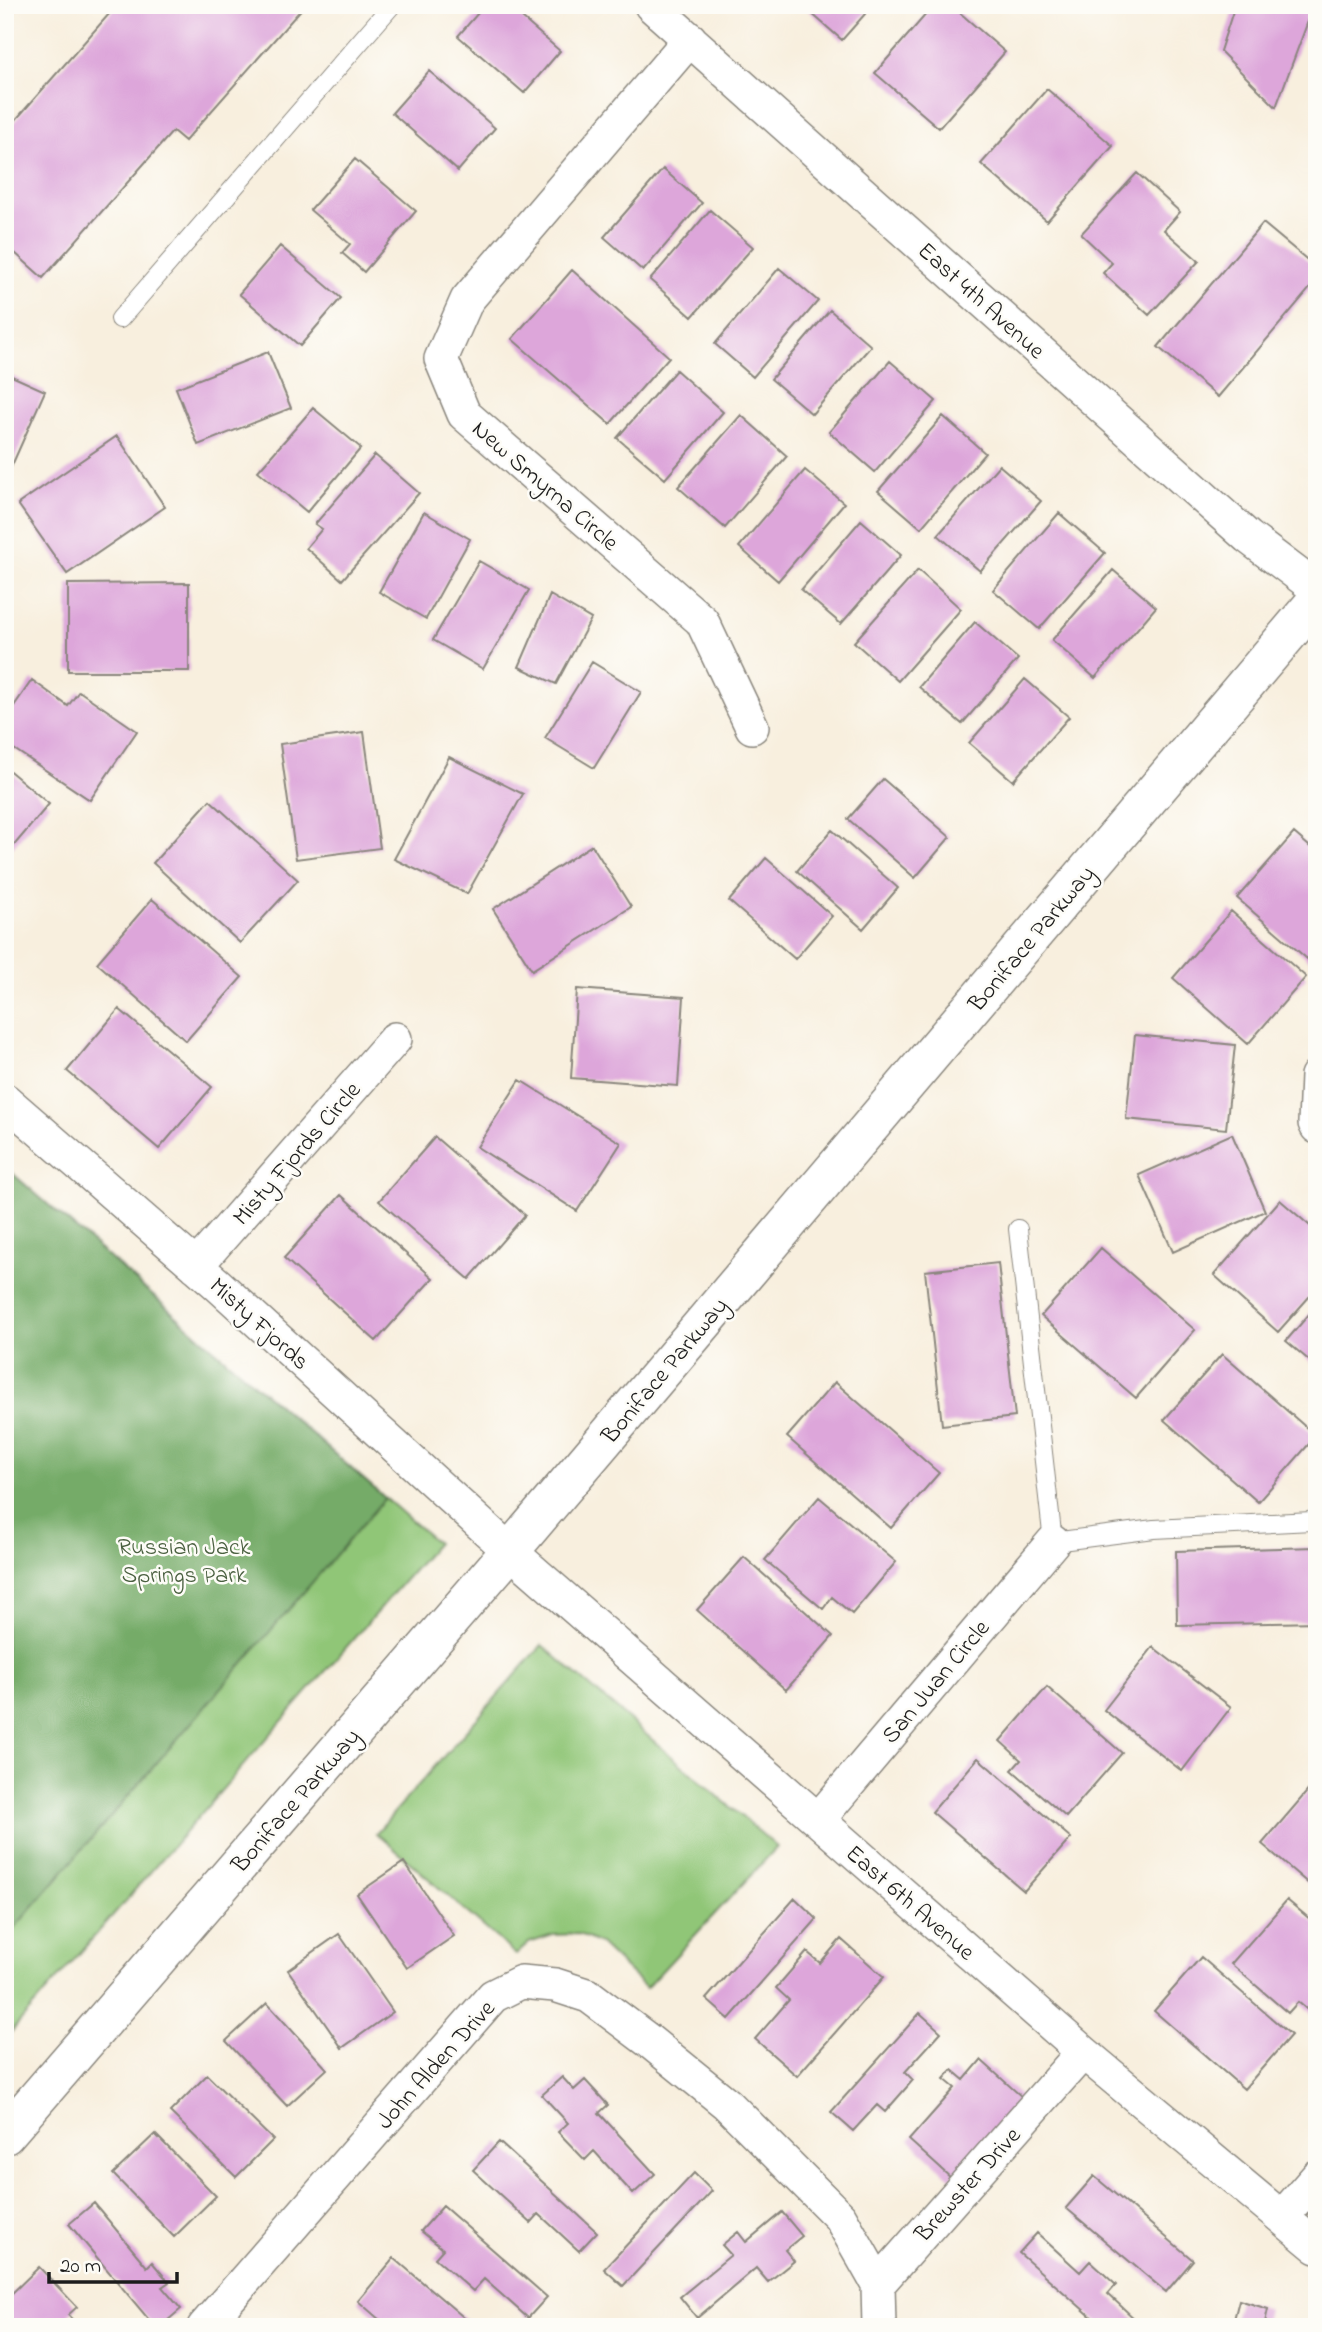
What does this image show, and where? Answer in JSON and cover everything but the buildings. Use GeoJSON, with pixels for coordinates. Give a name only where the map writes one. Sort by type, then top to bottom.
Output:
{"type":"FeatureCollection","features":[{"type":"Feature","properties":{"kind":"main road","name":"Boniface Parkway"},"geometry":{"type":"LineString","coordinates":[[5,2135],[510,1551],[1317,600]]}},
{"type":"Feature","properties":{"kind":"street","name":"East 4th Avenue"},"geometry":{"type":"LineString","coordinates":[[651,5],[1248,537],[1317,589]]}},
{"type":"Feature","properties":{"kind":"street","name":"New Smyrna Circle"},"geometry":{"type":"LineString","coordinates":[[690,39],[467,300],[441,359],[464,414],[702,621],[752,727]]}},
{"type":"Feature","properties":{"kind":"street","name":"Misty Fjords Circle"},"geometry":{"type":"LineString","coordinates":[[196,1266],[395,1039]]}},
{"type":"Feature","properties":{"kind":"street"},"geometry":{"type":"LineString","coordinates":[[1317,1076],[1317,1127]]}},
{"type":"Feature","properties":{"kind":"street","name":"Misty Fjords"},"geometry":{"type":"LineString","coordinates":[[5,1100],[196,1266],[510,1551]]}},
{"type":"Feature","properties":{"kind":"street","name":"San Juan Circle"},"geometry":{"type":"LineString","coordinates":[[818,1820],[1053,1542]]}},
{"type":"Feature","properties":{"kind":"street","name":"East 6th Avenue"},"geometry":{"type":"LineString","coordinates":[[510,1551],[1083,2052],[1317,2247]]}},
{"type":"Feature","properties":{"kind":"street","name":"John Alden Drive"},"geometry":{"type":"LineString","coordinates":[[204,2327],[493,1996],[521,1982],[555,1985],[589,1996],[649,2040],[727,2104],[840,2217],[878,2284]]}},
{"type":"Feature","properties":{"kind":"street","name":"Brewster Drive"},"geometry":{"type":"LineString","coordinates":[[878,2284],[1083,2052]]}},
{"type":"Feature","properties":{"kind":"street"},"geometry":{"type":"LineString","coordinates":[[1282,2217],[1317,2177]]}},
{"type":"Feature","properties":{"kind":"street"},"geometry":{"type":"LineString","coordinates":[[878,2284],[879,2327]]}},
{"type":"Feature","properties":{"kind":"lane"},"geometry":{"type":"LineString","coordinates":[[120,319],[392,5]]}},
{"type":"Feature","properties":{"kind":"lane"},"geometry":{"type":"LineString","coordinates":[[1018,1229],[1053,1542],[1154,1529],[1312,1521],[1317,1516]]}},
{"type":"Feature","properties":{"kind":"green space","name":"Russian Jack Springs Park"},"geometry":{"type":"Polygon","coordinates":[[[5,1167],[437,1543],[5,2039],[5,1167]]]}},
{"type":"Feature","properties":{"kind":"green space","name":"Russian Jack Springs Park"},"geometry":{"type":"Polygon","coordinates":[[[5,1167],[385,1498],[5,1939],[5,1167]]]}},
{"type":"Feature","properties":{"kind":"green space"},"geometry":{"type":"Polygon","coordinates":[[[542,1645],[777,1847],[646,1988],[600,1944],[579,1934],[553,1935],[529,1943],[516,1955],[376,1833],[542,1645]]]}}]}
